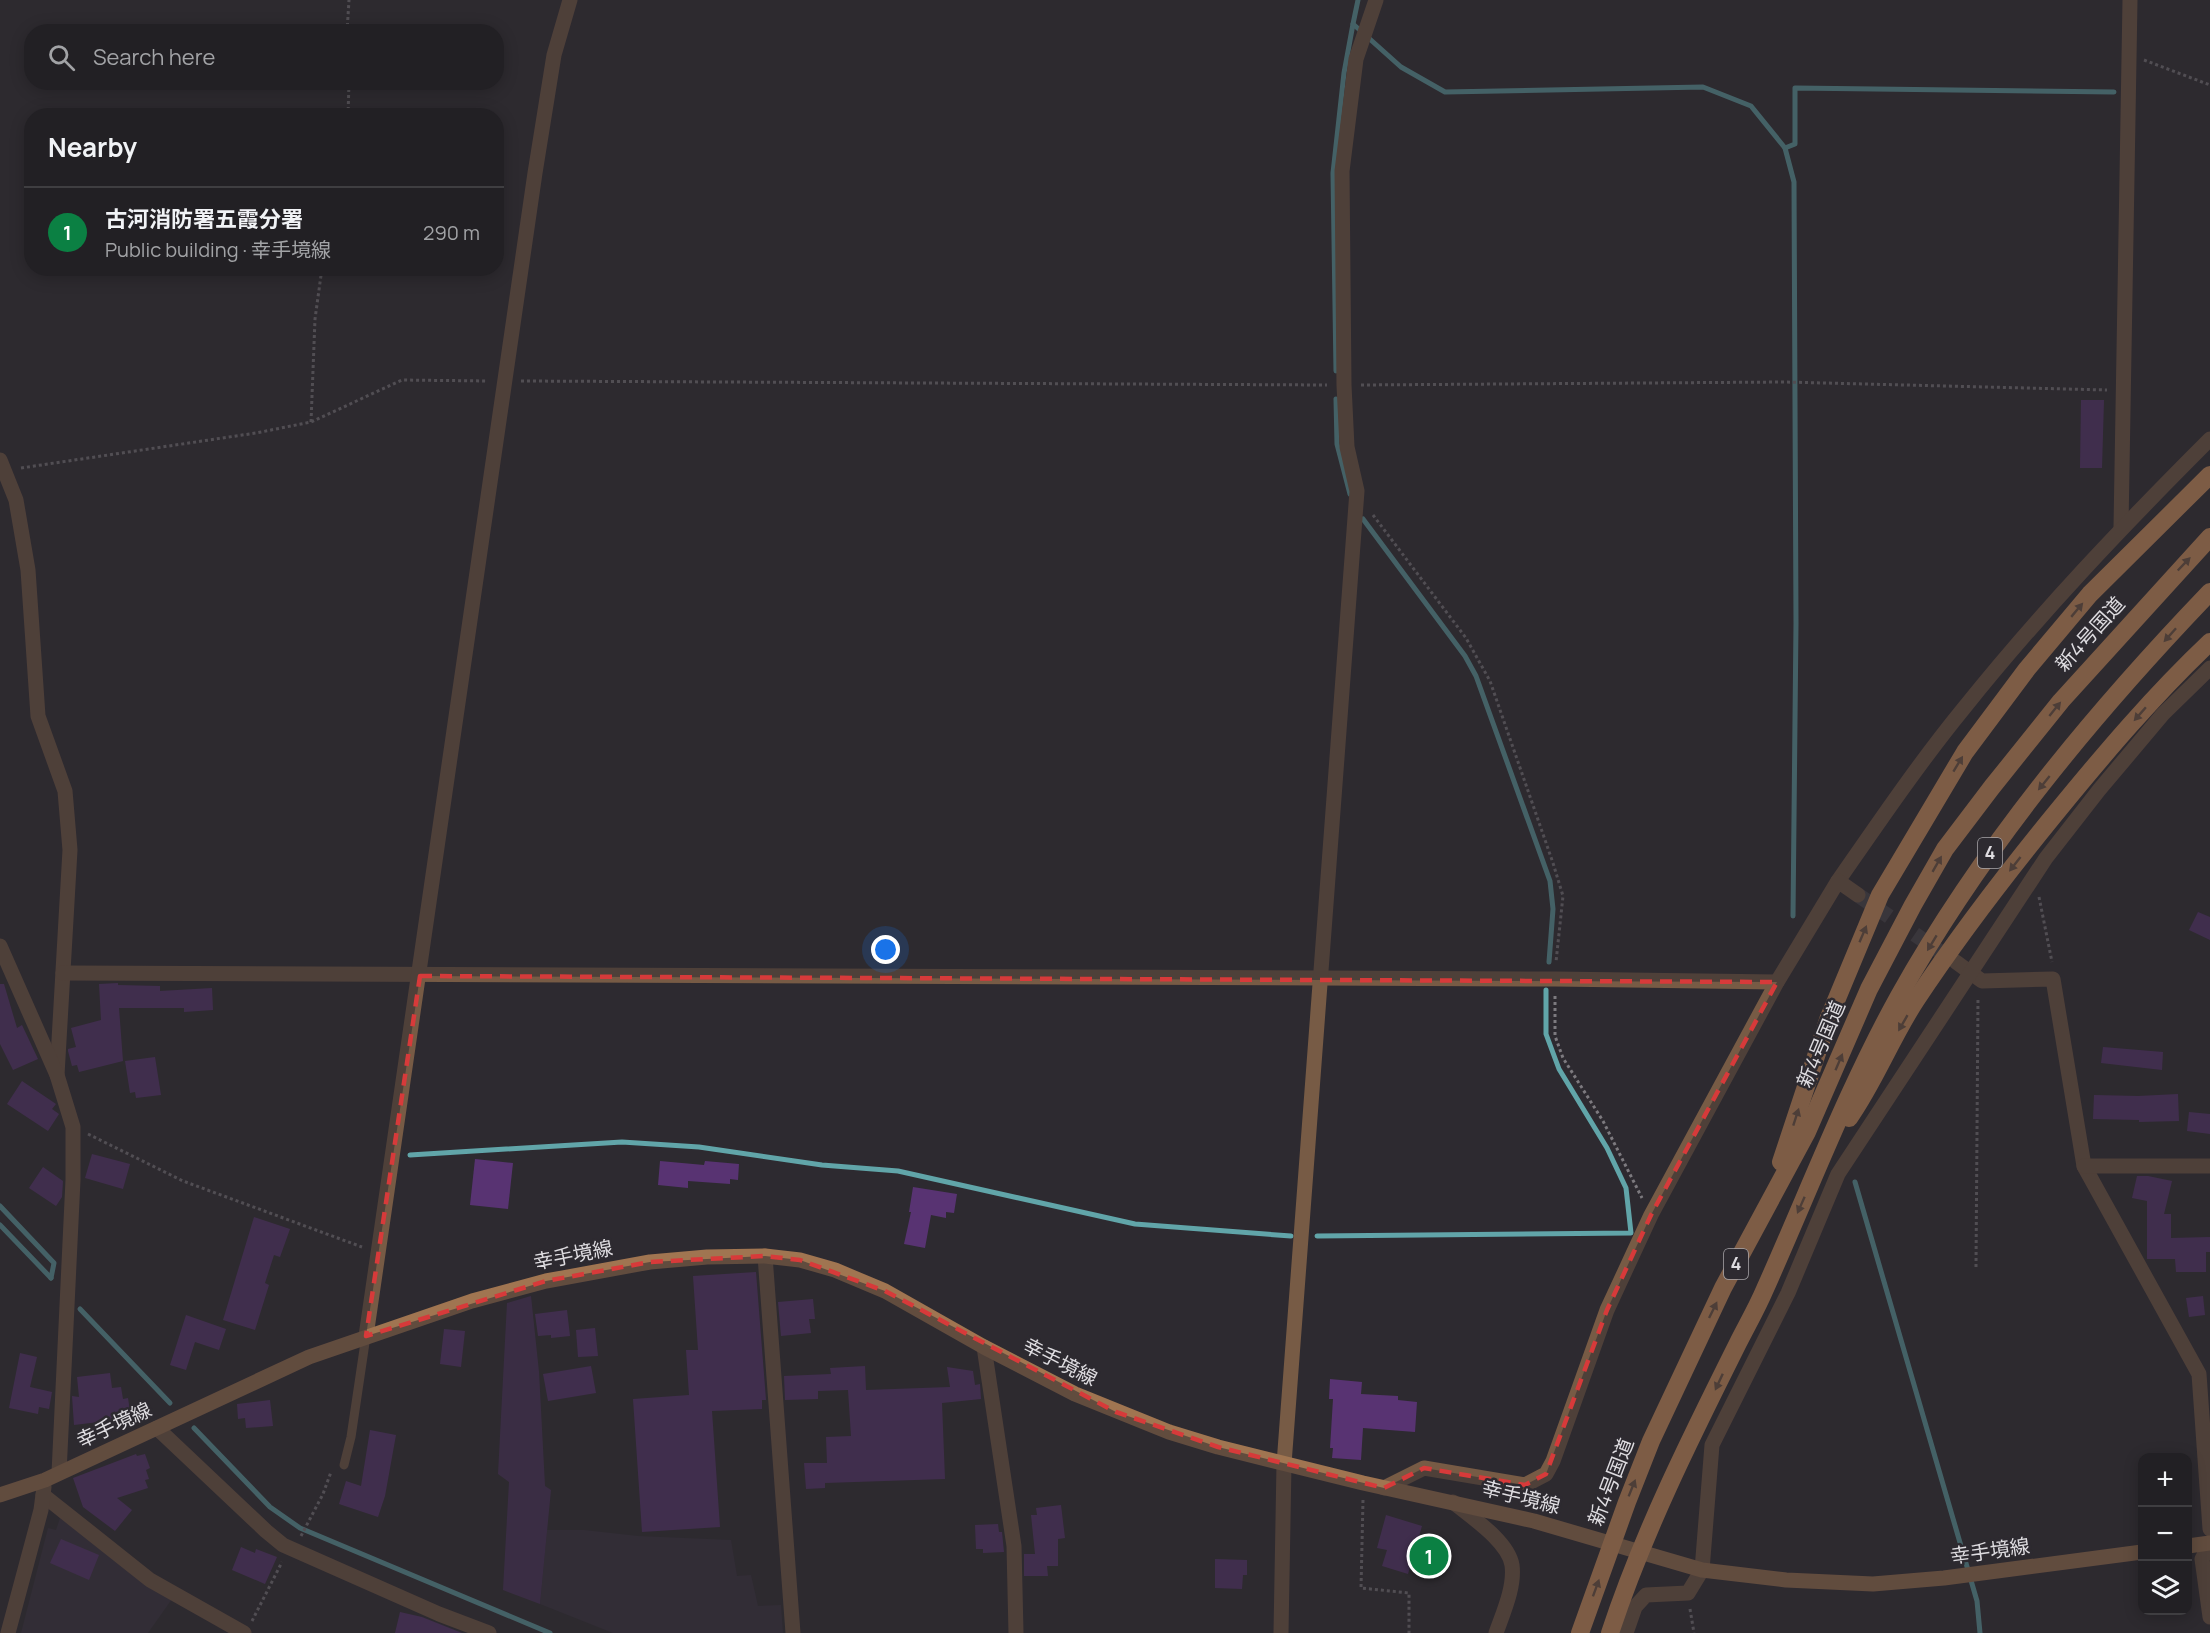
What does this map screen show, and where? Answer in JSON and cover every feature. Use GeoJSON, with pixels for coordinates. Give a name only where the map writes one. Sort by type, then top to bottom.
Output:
{"type":"FeatureCollection","features":[{"type":"Feature","properties":{"kind":"highway"},"geometry":{"type":"LineString","coordinates":[[1764,1212],[1828,1020],[1872,913],[1880,895],[1965,752],[2027,669],[2090,594],[2210,475]]}},
{"type":"Feature","properties":{"kind":"highway","name":"新4号国道"},"geometry":{"type":"LineString","coordinates":[[1580,1633],[1651,1441],[1688,1361],[1825,1093],[1887,951],[1945,849],[2061,701],[2210,537]]}},
{"type":"Feature","properties":{"kind":"highway","name":"4"},"geometry":{"type":"LineString","coordinates":[[1610,1633],[1663,1500],[1764,1291],[1867,1058],[1900,994],[1969,883],[1996,845],[2089,728],[2210,592]]}},
{"type":"Feature","properties":{"kind":"highway"},"geometry":{"type":"LineString","coordinates":[[1825,1152],[1862,1099],[1914,1003],[1960,935],[2081,782],[2172,678],[2210,642]]}},
{"type":"Feature","properties":{"kind":"main road","name":"幸手境線"},"geometry":{"type":"LineString","coordinates":[[0,1495],[44,1488],[59,1473],[309,1357],[472,1300],[546,1281],[650,1262],[707,1257],[765,1256],[800,1260],[835,1270],[885,1291],[984,1347],[1075,1394],[1169,1432],[1284,1464],[1534,1521],[1702,1570],[1747,1577],[1828,1584],[1873,1584],[1957,1576],[2138,1553]]}},
{"type":"Feature","properties":{"kind":"main road"},"geometry":{"type":"LineString","coordinates":[[2192,1546],[2210,1544]]}},
{"type":"Feature","properties":{"kind":"street"},"geometry":{"type":"LineString","coordinates":[[366,1336],[554,56],[570,0]]}},
{"type":"Feature","properties":{"kind":"street"},"geometry":{"type":"LineString","coordinates":[[1281,1633],[1284,1464],[1357,491],[1347,447],[1344,385],[1342,171],[1356,59],[1376,0]]}},
{"type":"Feature","properties":{"kind":"street"},"geometry":{"type":"LineString","coordinates":[[2121,528],[2130,0]]}},
{"type":"Feature","properties":{"kind":"street"},"geometry":{"type":"LineString","coordinates":[[1384,1488],[1424,1468],[1525,1485],[1546,1474],[1553,1461],[1607,1310],[1651,1215],[1777,982],[1838,881],[1904,785],[1964,707],[2121,528],[2210,439]]}},
{"type":"Feature","properties":{"kind":"street"},"geometry":{"type":"LineString","coordinates":[[2,466],[16,500],[28,570],[38,717],[65,791],[70,850],[57,1075]]}},
{"type":"Feature","properties":{"kind":"street"},"geometry":{"type":"LineString","coordinates":[[1626,1633],[1635,1607],[1646,1595],[1688,1593],[1702,1570],[1712,1445],[1788,1293],[1838,1174],[2035,875],[2099,789],[2163,714],[2210,668]]}},
{"type":"Feature","properties":{"kind":"street"},"geometry":{"type":"LineString","coordinates":[[1838,881],[1858,895]]}},
{"type":"Feature","properties":{"kind":"street"},"geometry":{"type":"LineString","coordinates":[[0,946],[57,1075],[73,1127],[73,1180],[59,1473]]}},
{"type":"Feature","properties":{"kind":"street"},"geometry":{"type":"LineString","coordinates":[[1956,962],[1982,981],[2053,979],[2084,1166],[2199,1374],[2210,1529]]}},
{"type":"Feature","properties":{"kind":"street"},"geometry":{"type":"LineString","coordinates":[[63,973],[1555,979],[1777,982]]}},
{"type":"Feature","properties":{"kind":"street"},"geometry":{"type":"LineString","coordinates":[[2084,1166],[2210,1166]]}},
{"type":"Feature","properties":{"kind":"street"},"geometry":{"type":"LineString","coordinates":[[765,1256],[793,1633]]}},
{"type":"Feature","properties":{"kind":"street"},"geometry":{"type":"LineString","coordinates":[[984,1347],[1014,1546],[1016,1633]]}},
{"type":"Feature","properties":{"kind":"street"},"geometry":{"type":"LineString","coordinates":[[157,1428],[266,1531],[439,1614],[489,1633]]}},
{"type":"Feature","properties":{"kind":"street"},"geometry":{"type":"LineString","coordinates":[[44,1488],[150,1580],[248,1628]]}},
{"type":"Feature","properties":{"kind":"street"},"geometry":{"type":"LineString","coordinates":[[9,1633],[41,1510],[44,1488]]}},
{"type":"Feature","properties":{"kind":"street"},"geometry":{"type":"LineString","coordinates":[[1453,1502],[1504,1546],[1512,1565],[1510,1586],[1496,1633]]}},
{"type":"Feature","properties":{"kind":"street"},"geometry":{"type":"LineString","coordinates":[[2210,1544],[2202,1558],[2210,1617]]}},
{"type":"Feature","properties":{"kind":"lane"},"geometry":{"type":"LineString","coordinates":[[344,1466],[351,1437],[366,1336]]}},
{"type":"Feature","properties":{"kind":"path"},"geometry":{"type":"LineString","coordinates":[[348,24],[349,0]]}},
{"type":"Feature","properties":{"kind":"path"},"geometry":{"type":"LineString","coordinates":[[2129,54],[2163,69],[2210,85]]}},
{"type":"Feature","properties":{"kind":"path"},"geometry":{"type":"LineString","coordinates":[[348,108],[349,90]]}},
{"type":"Feature","properties":{"kind":"path"},"geometry":{"type":"LineString","coordinates":[[311,422],[315,319],[321,276]]}},
{"type":"Feature","properties":{"kind":"path"},"geometry":{"type":"LineString","coordinates":[[2,466],[256,433],[311,422],[402,381],[1344,385],[1806,382],[2123,390]]}},
{"type":"Feature","properties":{"kind":"path"},"geometry":{"type":"LineString","coordinates":[[1357,491],[1407,562],[1466,638],[1490,681],[1563,896],[1555,979],[1555,1036],[1563,1058],[1603,1121],[1651,1215]]}},
{"type":"Feature","properties":{"kind":"path"},"geometry":{"type":"LineString","coordinates":[[2035,875],[2053,979]]}},
{"type":"Feature","properties":{"kind":"path"},"geometry":{"type":"LineString","coordinates":[[1971,972],[1978,993],[1976,1267]]}},
{"type":"Feature","properties":{"kind":"path"},"geometry":{"type":"LineString","coordinates":[[73,1127],[183,1181],[379,1254]]}},
{"type":"Feature","properties":{"kind":"path"},"geometry":{"type":"LineString","coordinates":[[1363,1483],[1361,1588],[1409,1593],[1409,1633]]}},
{"type":"Feature","properties":{"kind":"path"},"geometry":{"type":"LineString","coordinates":[[248,1628],[310,1519]]}},
{"type":"Feature","properties":{"kind":"path"},"geometry":{"type":"LineString","coordinates":[[1688,1593],[1694,1633]]}},
{"type":"Feature","properties":{"kind":"highlighted area"},"geometry":{"type":"Polygon","coordinates":[[[420,976],[1777,982],[1651,1215],[1607,1310],[1546,1474],[1525,1485],[1424,1468],[1384,1488],[1218,1447],[1116,1412],[885,1291],[800,1260],[765,1256],[650,1262],[546,1281],[366,1336],[420,976]]]}},
{"type":"Feature","properties":{"kind":"shaded area"},"geometry":{"type":"Polygon","coordinates":[[[531,1296],[539,1372],[545,1486],[551,1490],[540,1604],[503,1590],[509,1482],[498,1474],[507,1303],[531,1296]]]}},
{"type":"Feature","properties":{"kind":"shaded area"},"geometry":{"type":"Polygon","coordinates":[[[61,1515],[172,1599],[148,1633],[21,1633],[48,1528],[56,1530],[61,1515]]]}},
{"type":"Feature","properties":{"kind":"shaded area"},"geometry":{"type":"Polygon","coordinates":[[[547,1530],[584,1530],[638,1536],[731,1540],[737,1576],[751,1575],[758,1606],[781,1605],[783,1633],[613,1633],[540,1604],[547,1530]]]}},
{"type":"Feature","properties":{"kind":"building"},"geometry":{"type":"Polygon","coordinates":[[[2081,400],[2104,400],[2102,468],[2080,468],[2081,400]]]}},
{"type":"Feature","properties":{"kind":"building"},"geometry":{"type":"Polygon","coordinates":[[[2198,912],[2210,917],[2210,940],[2189,930],[2198,912]]]}},
{"type":"Feature","properties":{"kind":"building"},"geometry":{"type":"Polygon","coordinates":[[[118,983],[118,985],[160,986],[160,991],[212,988],[213,1010],[184,1012],[184,1008],[119,1008],[123,1061],[79,1072],[77,1065],[72,1066],[68,1051],[76,1047],[71,1028],[101,1020],[99,984],[118,983]]]}},
{"type":"Feature","properties":{"kind":"building"},"geometry":{"type":"Polygon","coordinates":[[[0,984],[4,984],[17,1028],[22,1025],[38,1059],[13,1070],[0,1044],[0,984]]]}},
{"type":"Feature","properties":{"kind":"building"},"geometry":{"type":"Polygon","coordinates":[[[2103,1047],[2163,1052],[2162,1070],[2101,1063],[2103,1047]]]}},
{"type":"Feature","properties":{"kind":"building"},"geometry":{"type":"Polygon","coordinates":[[[155,1057],[161,1095],[136,1098],[135,1092],[130,1093],[125,1061],[155,1057]]]}},
{"type":"Feature","properties":{"kind":"building"},"geometry":{"type":"Polygon","coordinates":[[[22,1081],[56,1104],[52,1109],[59,1114],[48,1131],[7,1104],[22,1081]]]}},
{"type":"Feature","properties":{"kind":"building"},"geometry":{"type":"Polygon","coordinates":[[[2178,1094],[2179,1121],[2139,1122],[2139,1120],[2093,1119],[2094,1095],[2178,1094]]]}},
{"type":"Feature","properties":{"kind":"building"},"geometry":{"type":"Polygon","coordinates":[[[2189,1112],[2210,1114],[2210,1134],[2187,1131],[2189,1112]]]}},
{"type":"Feature","properties":{"kind":"building"},"geometry":{"type":"Polygon","coordinates":[[[92,1154],[130,1164],[123,1189],[85,1178],[92,1154]]]}},
{"type":"Feature","properties":{"kind":"building"},"geometry":{"type":"Polygon","coordinates":[[[475,1159],[513,1163],[508,1209],[470,1205],[475,1159]]]}},
{"type":"Feature","properties":{"kind":"building"},"geometry":{"type":"Polygon","coordinates":[[[660,1161],[704,1165],[705,1161],[739,1164],[738,1180],[730,1179],[730,1184],[688,1181],[688,1188],[658,1185],[660,1161]]]}},
{"type":"Feature","properties":{"kind":"building"},"geometry":{"type":"Polygon","coordinates":[[[43,1167],[63,1181],[62,1197],[56,1206],[29,1188],[43,1167]]]}},
{"type":"Feature","properties":{"kind":"building"},"geometry":{"type":"Polygon","coordinates":[[[2137,1176],[2172,1181],[2164,1214],[2171,1214],[2171,1238],[2210,1237],[2210,1252],[2206,1252],[2206,1272],[2176,1272],[2175,1259],[2147,1259],[2147,1201],[2132,1198],[2137,1176]]]}},
{"type":"Feature","properties":{"kind":"building"},"geometry":{"type":"Polygon","coordinates":[[[913,1187],[957,1194],[954,1213],[946,1212],[946,1218],[931,1215],[925,1248],[904,1244],[911,1212],[909,1212],[913,1187]]]}},
{"type":"Feature","properties":{"kind":"building"},"geometry":{"type":"Polygon","coordinates":[[[254,1217],[290,1229],[280,1257],[274,1255],[265,1283],[269,1285],[255,1330],[223,1320],[254,1217]]]}},
{"type":"Feature","properties":{"kind":"building"},"geometry":{"type":"Polygon","coordinates":[[[756,1272],[766,1400],[762,1400],[762,1409],[712,1411],[720,1527],[642,1532],[633,1399],[689,1395],[686,1350],[698,1350],[693,1276],[756,1272]]]}},
{"type":"Feature","properties":{"kind":"building"},"geometry":{"type":"Polygon","coordinates":[[[2203,1296],[2205,1315],[2189,1317],[2186,1298],[2203,1296]]]}},
{"type":"Feature","properties":{"kind":"building"},"geometry":{"type":"Polygon","coordinates":[[[813,1299],[815,1319],[809,1319],[811,1333],[781,1336],[778,1302],[813,1299]]]}},
{"type":"Feature","properties":{"kind":"building"},"geometry":{"type":"Polygon","coordinates":[[[567,1310],[570,1336],[551,1338],[551,1335],[538,1336],[535,1314],[567,1310]]]}},
{"type":"Feature","properties":{"kind":"building"},"geometry":{"type":"Polygon","coordinates":[[[186,1315],[226,1329],[219,1350],[195,1342],[186,1370],[170,1365],[186,1315]]]}},
{"type":"Feature","properties":{"kind":"building"},"geometry":{"type":"Polygon","coordinates":[[[595,1328],[598,1356],[578,1357],[576,1330],[595,1328]]]}},
{"type":"Feature","properties":{"kind":"building"},"geometry":{"type":"Polygon","coordinates":[[[444,1329],[465,1331],[461,1367],[440,1364],[444,1329]]]}},
{"type":"Feature","properties":{"kind":"building"},"geometry":{"type":"Polygon","coordinates":[[[20,1353],[37,1357],[30,1387],[52,1392],[49,1409],[39,1407],[38,1414],[9,1408],[20,1353]]]}},
{"type":"Feature","properties":{"kind":"building"},"geometry":{"type":"Polygon","coordinates":[[[591,1366],[596,1393],[548,1401],[543,1374],[591,1366]]]}},
{"type":"Feature","properties":{"kind":"building"},"geometry":{"type":"Polygon","coordinates":[[[865,1366],[866,1390],[950,1387],[947,1367],[973,1371],[975,1385],[980,1384],[981,1399],[942,1403],[945,1479],[825,1483],[825,1488],[806,1489],[804,1463],[827,1463],[826,1437],[851,1436],[848,1390],[818,1391],[818,1399],[785,1400],[784,1376],[831,1374],[830,1368],[865,1366]]]}},
{"type":"Feature","properties":{"kind":"building"},"geometry":{"type":"Polygon","coordinates":[[[110,1373],[112,1388],[121,1387],[123,1399],[128,1398],[131,1418],[74,1425],[72,1396],[79,1397],[77,1377],[110,1373]]]}},
{"type":"Feature","properties":{"kind":"building"},"geometry":{"type":"Polygon","coordinates":[[[1330,1379],[1362,1382],[1361,1394],[1398,1396],[1398,1400],[1417,1402],[1415,1432],[1363,1428],[1361,1460],[1332,1458],[1333,1448],[1330,1448],[1333,1399],[1329,1399],[1330,1379]]]}},
{"type":"Feature","properties":{"kind":"building"},"geometry":{"type":"Polygon","coordinates":[[[270,1400],[273,1426],[246,1428],[245,1418],[238,1419],[237,1404],[270,1400]]]}},
{"type":"Feature","properties":{"kind":"building"},"geometry":{"type":"Polygon","coordinates":[[[370,1430],[396,1435],[385,1496],[378,1517],[339,1504],[346,1481],[361,1486],[370,1430]]]}},
{"type":"Feature","properties":{"kind":"building"},"geometry":{"type":"Polygon","coordinates":[[[136,1454],[137,1456],[145,1454],[150,1468],[146,1470],[149,1479],[145,1480],[148,1488],[117,1498],[132,1510],[115,1531],[83,1507],[73,1478],[136,1454]]]}},
{"type":"Feature","properties":{"kind":"building"},"geometry":{"type":"Polygon","coordinates":[[[1061,1505],[1065,1538],[1058,1539],[1058,1566],[1047,1566],[1048,1576],[1024,1576],[1024,1554],[1035,1554],[1031,1515],[1037,1515],[1036,1508],[1061,1505]]]}},
{"type":"Feature","properties":{"kind":"building"},"geometry":{"type":"Polygon","coordinates":[[[1386,1515],[1422,1526],[1408,1574],[1382,1566],[1387,1550],[1377,1548],[1386,1515]]]}},
{"type":"Feature","properties":{"kind":"building"},"geometry":{"type":"Polygon","coordinates":[[[998,1524],[999,1532],[1002,1532],[1004,1552],[983,1553],[983,1549],[976,1549],[975,1525],[998,1524]]]}},
{"type":"Feature","properties":{"kind":"building"},"geometry":{"type":"Polygon","coordinates":[[[61,1539],[99,1555],[89,1580],[50,1563],[61,1539]]]}},
{"type":"Feature","properties":{"kind":"building"},"geometry":{"type":"Polygon","coordinates":[[[241,1547],[255,1553],[256,1549],[277,1557],[265,1584],[232,1570],[241,1547]]]}},
{"type":"Feature","properties":{"kind":"building"},"geometry":{"type":"Polygon","coordinates":[[[1215,1559],[1247,1560],[1247,1575],[1243,1575],[1242,1589],[1215,1588],[1215,1559]]]}},
{"type":"Feature","properties":{"kind":"building"},"geometry":{"type":"Polygon","coordinates":[[[400,1612],[422,1617],[462,1633],[395,1633],[400,1612]]]}},
{"type":"Feature","properties":{"kind":"waterway"},"geometry":{"type":"LineString","coordinates":[[1358,0],[1353,24],[1401,67],[1445,92],[1703,87],[1751,106],[1785,148],[1794,182],[1796,623],[1793,916]]}},
{"type":"Feature","properties":{"kind":"waterway"},"geometry":{"type":"LineString","coordinates":[[1336,371],[1333,173],[1344,73],[1353,24]]}},
{"type":"Feature","properties":{"kind":"waterway"},"geometry":{"type":"LineString","coordinates":[[1785,148],[1795,144],[1795,88],[2114,92]]}},
{"type":"Feature","properties":{"kind":"waterway"},"geometry":{"type":"LineString","coordinates":[[1336,399],[1337,444],[1350,494]]}},
{"type":"Feature","properties":{"kind":"waterway"},"geometry":{"type":"LineString","coordinates":[[1363,519],[1465,656],[1476,676],[1550,881],[1553,909],[1549,962]]}},
{"type":"Feature","properties":{"kind":"waterway"},"geometry":{"type":"LineString","coordinates":[[1317,1236],[1631,1233],[1626,1188],[1607,1148],[1559,1069],[1546,1034],[1546,990]]}},
{"type":"Feature","properties":{"kind":"waterway"},"geometry":{"type":"LineString","coordinates":[[410,1155],[622,1142],[699,1147],[822,1165],[898,1171],[1135,1224],[1291,1236]]}},
{"type":"Feature","properties":{"kind":"waterway"},"geometry":{"type":"LineString","coordinates":[[1855,1182],[1977,1601],[1980,1633]]}},
{"type":"Feature","properties":{"kind":"waterway"},"geometry":{"type":"LineString","coordinates":[[0,1206],[54,1263],[51,1278]]}},
{"type":"Feature","properties":{"kind":"waterway"},"geometry":{"type":"LineString","coordinates":[[0,1225],[51,1278]]}},
{"type":"Feature","properties":{"kind":"waterway"},"geometry":{"type":"LineString","coordinates":[[80,1309],[170,1403]]}},
{"type":"Feature","properties":{"kind":"waterway"},"geometry":{"type":"LineString","coordinates":[[194,1428],[270,1507],[300,1528],[550,1633]]}},
{"type":"Feature","properties":{"kind":"tunnel"},"geometry":{"type":"LineString","coordinates":[[1858,895],[1939,951]]}},
{"type":"Feature","properties":{"kind":"place","name":"古河消防署五霞分署"},"geometry":{"type":"Point","coordinates":[1429,1556]}}]}
